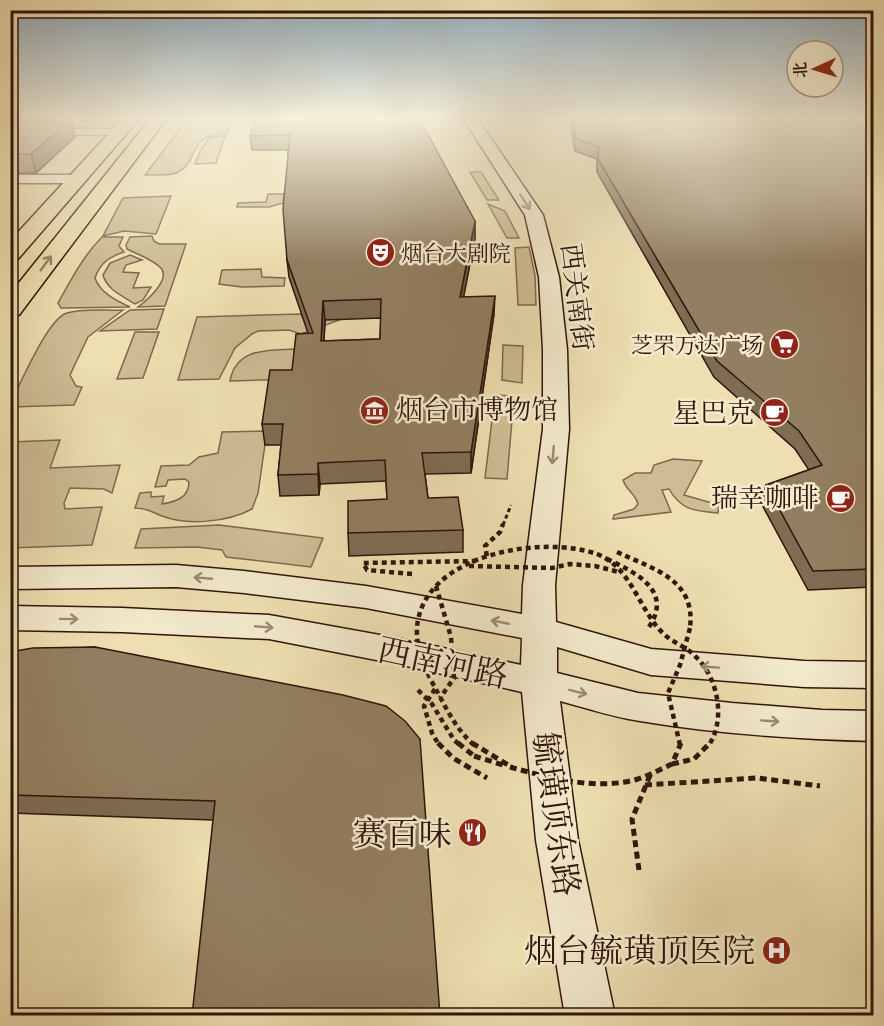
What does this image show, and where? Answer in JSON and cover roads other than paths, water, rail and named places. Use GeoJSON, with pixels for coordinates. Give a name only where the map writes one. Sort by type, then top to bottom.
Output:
{"type":"FeatureCollection","features":[{"type":"Feature","properties":{"kind":"main road"},"geometry":{"type":"LineString","coordinates":[[10,254],[89,166]]}},
{"type":"Feature","properties":{"kind":"main road"},"geometry":{"type":"LineString","coordinates":[[10,310],[122,166]]}},
{"type":"Feature","properties":{"kind":"street","name":"西关南街"},"geometry":{"type":"LineString","coordinates":[[502,166],[534,215],[549,277],[555,350],[556,429],[539,585],[539,682]]}},
{"type":"Feature","properties":{"kind":"street"},"geometry":{"type":"LineString","coordinates":[[10,179],[78,178]]}},
{"type":"Feature","properties":{"kind":"street","name":"西南河路"},"geometry":{"type":"LineString","coordinates":[[10,578],[176,576],[244,582],[366,597],[538,629],[651,662],[804,674],[873,675]]}},
{"type":"Feature","properties":{"kind":"street","name":"西南河路"},"geometry":{"type":"LineString","coordinates":[[10,618],[122,620],[268,627],[402,652],[539,682],[638,707],[743,719],[873,726]]}},
{"type":"Feature","properties":{"kind":"street","name":"毓璜顶东路"},"geometry":{"type":"LineString","coordinates":[[539,682],[557,840],[590,1016]]}},
{"type":"Feature","properties":{"kind":"place","name":"烟台大剧院"},"geometry":{"type":"Point","coordinates":[380,253]}},
{"type":"Feature","properties":{"kind":"place","name":"芝罘万达广场"},"geometry":{"type":"Point","coordinates":[784,345]}},
{"type":"Feature","properties":{"kind":"place","name":"烟台市博物馆"},"geometry":{"type":"Point","coordinates":[375,410]}},
{"type":"Feature","properties":{"kind":"place","name":"星巴克"},"geometry":{"type":"Point","coordinates":[775,413]}},
{"type":"Feature","properties":{"kind":"place","name":"瑞幸咖啡"},"geometry":{"type":"Point","coordinates":[840,498]}},
{"type":"Feature","properties":{"kind":"place","name":"赛百味"},"geometry":{"type":"Point","coordinates":[473,833]}},
{"type":"Feature","properties":{"kind":"place","name":"烟台毓璜顶医院"},"geometry":{"type":"Point","coordinates":[776,950]}}]}
